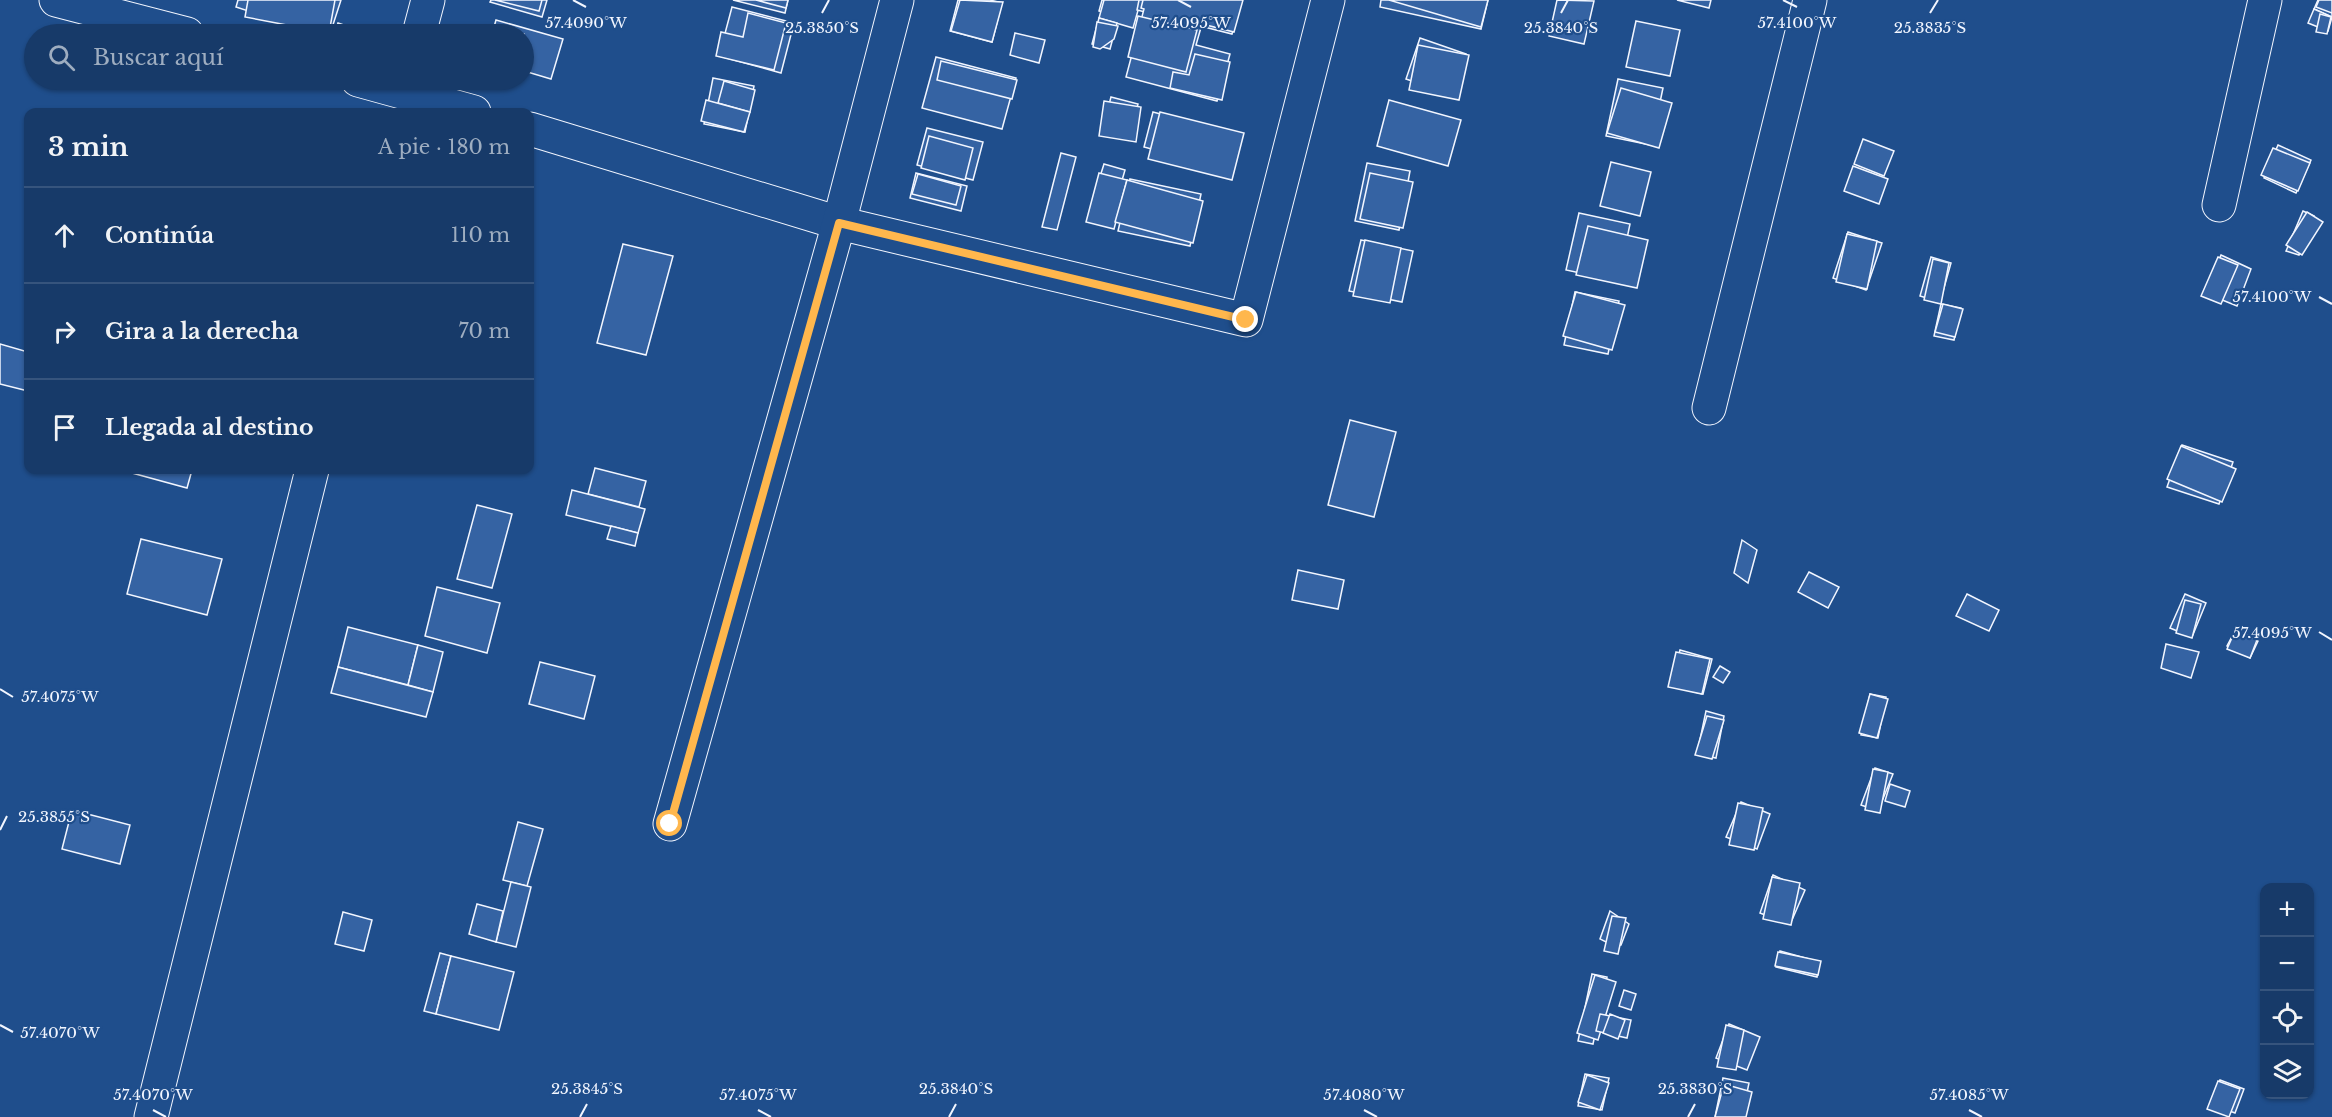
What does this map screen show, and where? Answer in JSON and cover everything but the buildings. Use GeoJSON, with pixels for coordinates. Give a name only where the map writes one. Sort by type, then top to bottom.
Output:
{"type":"FeatureCollection","features":[{"type":"Feature","properties":{"kind":"street"},"geometry":{"type":"LineString","coordinates":[[56,0],[148,24]]}},
{"type":"Feature","properties":{"kind":"street"},"geometry":{"type":"LineString","coordinates":[[422,24],[428,0]]}},
{"type":"Feature","properties":{"kind":"street"},"geometry":{"type":"LineString","coordinates":[[670,824],[839,223],[897,0]]}},
{"type":"Feature","properties":{"kind":"street"},"geometry":{"type":"LineString","coordinates":[[534,130],[839,223],[1246,320],[1328,0]]}},
{"type":"Feature","properties":{"kind":"street"},"geometry":{"type":"LineString","coordinates":[[1709,408],[1810,0]]}},
{"type":"Feature","properties":{"kind":"street"},"geometry":{"type":"LineString","coordinates":[[2219,205],[2265,0]]}},
{"type":"Feature","properties":{"kind":"street"},"geometry":{"type":"LineString","coordinates":[[389,90],[458,108]]}},
{"type":"Feature","properties":{"kind":"street"},"geometry":{"type":"LineString","coordinates":[[151,1117],[311,474]]}},
{"type":"Feature","properties":{"kind":"route"},"geometry":{"type":"LineString","coordinates":[[670,824],[839,223],[1246,320]]}}]}
